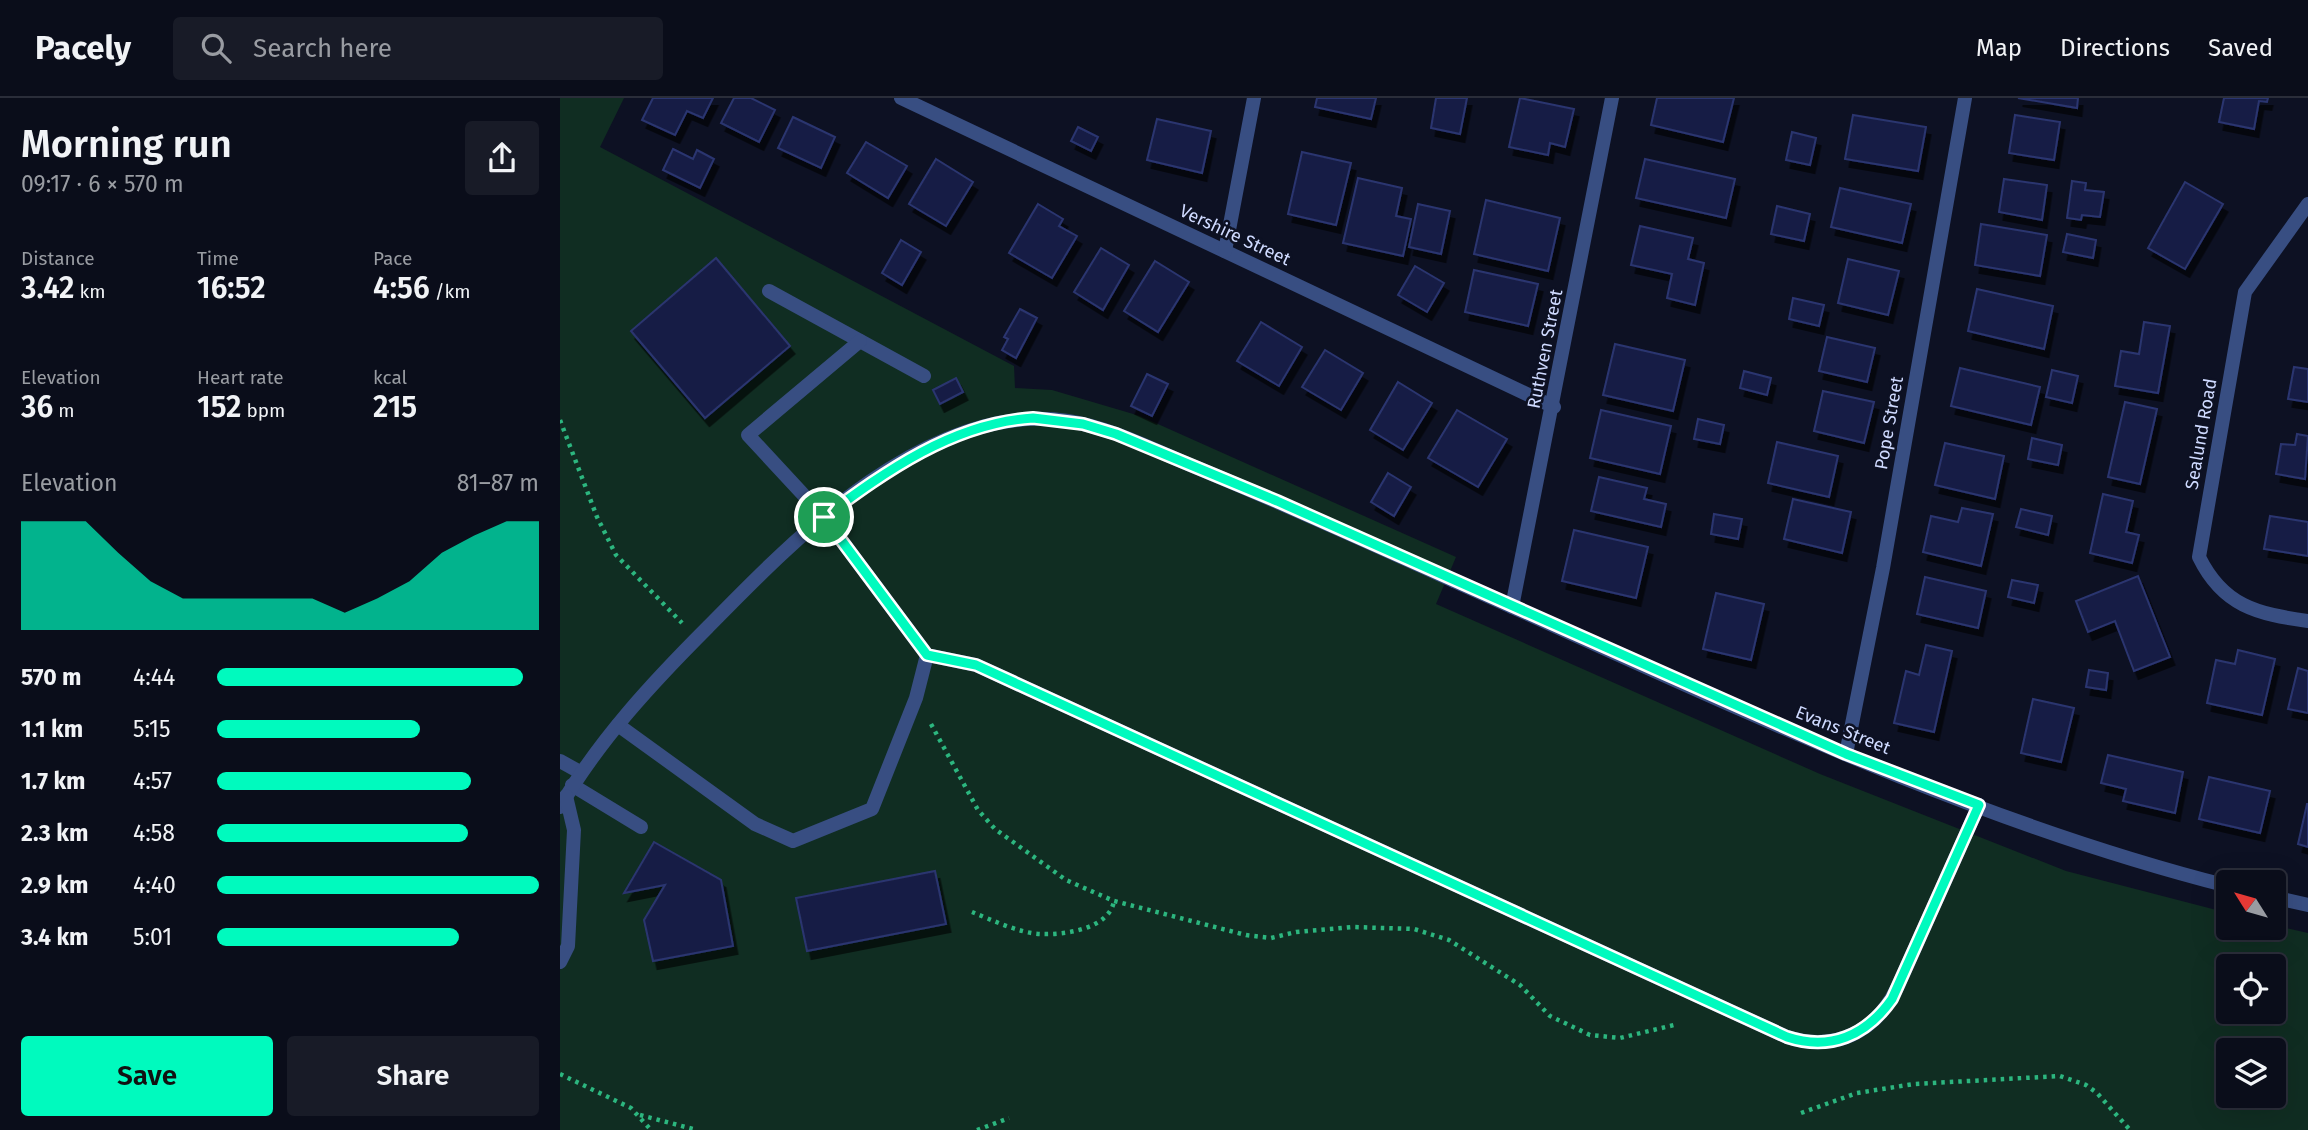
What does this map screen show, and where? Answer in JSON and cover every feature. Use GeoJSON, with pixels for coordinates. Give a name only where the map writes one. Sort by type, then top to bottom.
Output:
{"type":"FeatureCollection","features":[{"type":"Feature","properties":{"kind":"street","name":"Vershire Street"},"geometry":{"type":"LineString","coordinates":[[901,98],[1553,407]]}},
{"type":"Feature","properties":{"kind":"street"},"geometry":{"type":"LineString","coordinates":[[1225,251],[1254,98]]}},
{"type":"Feature","properties":{"kind":"street","name":"Ruthven Street"},"geometry":{"type":"LineString","coordinates":[[1512,607],[1612,98]]}},
{"type":"Feature","properties":{"kind":"street","name":"Pope Street"},"geometry":{"type":"LineString","coordinates":[[1846,754],[1883,568],[1965,98]]}},
{"type":"Feature","properties":{"kind":"street","name":"Sealund Road"},"geometry":{"type":"LineString","coordinates":[[2308,204],[2245,292],[2199,557],[2211,582],[2238,602],[2262,614],[2308,621]]}},
{"type":"Feature","properties":{"kind":"street"},"geometry":{"type":"LineString","coordinates":[[769,291],[924,376]]}},
{"type":"Feature","properties":{"kind":"street"},"geometry":{"type":"LineString","coordinates":[[860,341],[748,435],[824,517],[927,655],[976,665],[1787,1037],[1812,1043],[1855,1035],[1884,1011],[1897,988],[1979,805]]}},
{"type":"Feature","properties":{"kind":"street","name":"Evans Street"},"geometry":{"type":"LineString","coordinates":[[570,790],[618,725],[697,638],[770,564],[824,517],[903,462],[950,439],[1014,419],[1051,419],[1083,424],[1116,434],[1277,501],[1846,754],[2029,827],[2216,883]]}},
{"type":"Feature","properties":{"kind":"street"},"geometry":{"type":"LineString","coordinates":[[618,725],[755,824],[793,841],[872,809],[916,698],[927,655]]}},
{"type":"Feature","properties":{"kind":"street"},"geometry":{"type":"LineString","coordinates":[[560,761],[570,790],[574,830],[568,946],[560,962]]}},
{"type":"Feature","properties":{"kind":"street"},"geometry":{"type":"LineString","coordinates":[[570,790],[641,827]]}},
{"type":"Feature","properties":{"kind":"street"},"geometry":{"type":"LineString","coordinates":[[2286,900],[2308,905]]}},
{"type":"Feature","properties":{"kind":"path"},"geometry":{"type":"LineString","coordinates":[[560,420],[597,517],[616,555],[697,638]]}},
{"type":"Feature","properties":{"kind":"path"},"geometry":{"type":"LineString","coordinates":[[936,732],[978,810],[995,829],[1066,880],[1114,901],[1245,935],[1271,938],[1296,932],[1353,927],[1414,929],[1449,940],[1520,985],[1550,1016],[1590,1035],[1620,1038],[1674,1025]]}},
{"type":"Feature","properties":{"kind":"path"},"geometry":{"type":"LineString","coordinates":[[972,912],[1039,934],[1083,929],[1106,918],[1112,912],[1114,901]]}},
{"type":"Feature","properties":{"kind":"path"},"geometry":{"type":"LineString","coordinates":[[560,1074],[638,1114],[697,1130]]}},
{"type":"Feature","properties":{"kind":"path"},"geometry":{"type":"LineString","coordinates":[[1801,1113],[1857,1093],[1914,1084],[2060,1076],[2086,1085],[2097,1093],[2130,1130]]}},
{"type":"Feature","properties":{"kind":"path"},"geometry":{"type":"LineString","coordinates":[[638,1114],[651,1130]]}},
{"type":"Feature","properties":{"kind":"path"},"geometry":{"type":"LineString","coordinates":[[977,1130],[1009,1118]]}},
{"type":"Feature","properties":{"kind":"green space"},"geometry":{"type":"Polygon","coordinates":[[[560,98],[624,98],[600,147],[1014,366],[1015,388],[1052,390],[1140,416],[1456,557],[1436,604],[1820,774],[2066,871],[2216,910],[2216,940],[2286,940],[2286,928],[2308,933],[2308,1130],[560,1130],[560,98]]]}},
{"type":"Feature","properties":{"kind":"building"},"geometry":{"type":"Polygon","coordinates":[[[653,98],[713,98],[703,118],[687,111],[675,135],[642,120],[653,98]]]}},
{"type":"Feature","properties":{"kind":"building"},"geometry":{"type":"Polygon","coordinates":[[[734,98],[751,98],[775,110],[759,142],[721,123],[734,98]]]}},
{"type":"Feature","properties":{"kind":"building"},"geometry":{"type":"Polygon","coordinates":[[[1317,98],[1376,98],[1371,119],[1315,107],[1317,98]]]}},
{"type":"Feature","properties":{"kind":"building"},"geometry":{"type":"Polygon","coordinates":[[[1436,98],[1467,98],[1460,134],[1431,128],[1436,98]]]}},
{"type":"Feature","properties":{"kind":"building"},"geometry":{"type":"Polygon","coordinates":[[[1520,98],[1574,109],[1565,147],[1550,143],[1548,155],[1509,147],[1520,98]]]}},
{"type":"Feature","properties":{"kind":"building"},"geometry":{"type":"Polygon","coordinates":[[[1657,98],[1734,98],[1723,142],[1651,125],[1657,98]]]}},
{"type":"Feature","properties":{"kind":"building"},"geometry":{"type":"Polygon","coordinates":[[[2018,98],[2078,98],[2077,108],[2018,98]]]}},
{"type":"Feature","properties":{"kind":"building"},"geometry":{"type":"Polygon","coordinates":[[[2224,98],[2268,98],[2267,102],[2259,101],[2254,129],[2219,122],[2224,98]]]}},
{"type":"Feature","properties":{"kind":"building"},"geometry":{"type":"Polygon","coordinates":[[[1853,115],[1926,127],[1918,171],[1845,159],[1853,115]]]}},
{"type":"Feature","properties":{"kind":"building"},"geometry":{"type":"Polygon","coordinates":[[[2015,115],[2060,122],[2054,160],[2009,153],[2015,115]]]}},
{"type":"Feature","properties":{"kind":"building"},"geometry":{"type":"Polygon","coordinates":[[[793,117],[835,137],[821,168],[778,148],[793,117]]]}},
{"type":"Feature","properties":{"kind":"building"},"geometry":{"type":"Polygon","coordinates":[[[1157,119],[1211,131],[1202,173],[1147,160],[1157,119]]]}},
{"type":"Feature","properties":{"kind":"building"},"geometry":{"type":"Polygon","coordinates":[[[1078,127],[1098,137],[1091,151],[1071,141],[1078,127]]]}},
{"type":"Feature","properties":{"kind":"building"},"geometry":{"type":"Polygon","coordinates":[[[1792,132],[1816,138],[1810,165],[1786,160],[1792,132]]]}},
{"type":"Feature","properties":{"kind":"building"},"geometry":{"type":"Polygon","coordinates":[[[866,142],[907,166],[888,198],[847,173],[866,142]]]}},
{"type":"Feature","properties":{"kind":"building"},"geometry":{"type":"Polygon","coordinates":[[[673,149],[693,159],[697,150],[714,159],[700,188],[663,170],[673,149]]]}},
{"type":"Feature","properties":{"kind":"building"},"geometry":{"type":"Polygon","coordinates":[[[1302,152],[1351,163],[1336,225],[1288,214],[1302,152]]]}},
{"type":"Feature","properties":{"kind":"building"},"geometry":{"type":"Polygon","coordinates":[[[936,159],[973,182],[946,226],[909,204],[936,159]]]}},
{"type":"Feature","properties":{"kind":"building"},"geometry":{"type":"Polygon","coordinates":[[[1645,159],[1735,179],[1726,218],[1636,198],[1645,159]]]}},
{"type":"Feature","properties":{"kind":"building"},"geometry":{"type":"Polygon","coordinates":[[[1358,178],[1402,188],[1396,216],[1411,219],[1403,256],[1343,243],[1358,178]]]}},
{"type":"Feature","properties":{"kind":"building"},"geometry":{"type":"Polygon","coordinates":[[[2004,179],[2047,185],[2042,220],[1999,212],[2004,179]]]}},
{"type":"Feature","properties":{"kind":"building"},"geometry":{"type":"Polygon","coordinates":[[[2072,181],[2086,183],[2085,190],[2104,192],[2100,217],[2082,215],[2081,220],[2067,218],[2072,181]]]}},
{"type":"Feature","properties":{"kind":"building"},"geometry":{"type":"Polygon","coordinates":[[[2185,182],[2223,204],[2185,269],[2148,248],[2185,182]]]}},
{"type":"Feature","properties":{"kind":"building"},"geometry":{"type":"Polygon","coordinates":[[[1840,188],[1911,204],[1902,243],[1831,227],[1840,188]]]}},
{"type":"Feature","properties":{"kind":"building"},"geometry":{"type":"Polygon","coordinates":[[[1486,200],[1560,218],[1548,271],[1474,254],[1486,200]]]}},
{"type":"Feature","properties":{"kind":"building"},"geometry":{"type":"Polygon","coordinates":[[[1038,204],[1063,219],[1059,226],[1077,236],[1052,278],[1009,253],[1038,204]]]}},
{"type":"Feature","properties":{"kind":"building"},"geometry":{"type":"Polygon","coordinates":[[[1418,204],[1450,211],[1441,254],[1409,247],[1418,204]]]}},
{"type":"Feature","properties":{"kind":"building"},"geometry":{"type":"Polygon","coordinates":[[[1777,206],[1810,214],[1804,241],[1771,234],[1777,206]]]}},
{"type":"Feature","properties":{"kind":"building"},"geometry":{"type":"Polygon","coordinates":[[[1981,224],[2047,235],[2040,276],[1975,265],[1981,224]]]}},
{"type":"Feature","properties":{"kind":"building"},"geometry":{"type":"Polygon","coordinates":[[[1640,226],[1693,238],[1688,259],[1704,263],[1695,305],[1667,298],[1672,274],[1631,265],[1640,226]]]}},
{"type":"Feature","properties":{"kind":"building"},"geometry":{"type":"Polygon","coordinates":[[[2067,234],[2096,240],[2093,258],[2063,252],[2067,234]]]}},
{"type":"Feature","properties":{"kind":"building"},"geometry":{"type":"Polygon","coordinates":[[[901,240],[921,252],[902,285],[882,273],[901,240]]]}},
{"type":"Feature","properties":{"kind":"building"},"geometry":{"type":"Polygon","coordinates":[[[1101,248],[1129,265],[1103,310],[1074,292],[1101,248]]]}},
{"type":"Feature","properties":{"kind":"building"},"geometry":{"type":"Polygon","coordinates":[[[716,258],[790,346],[705,418],[631,331],[716,258]]]}},
{"type":"Feature","properties":{"kind":"building"},"geometry":{"type":"Polygon","coordinates":[[[1848,259],[1899,271],[1888,315],[1838,303],[1848,259]]]}},
{"type":"Feature","properties":{"kind":"building"},"geometry":{"type":"Polygon","coordinates":[[[1155,261],[1189,282],[1158,332],[1124,311],[1155,261]]]}},
{"type":"Feature","properties":{"kind":"building"},"geometry":{"type":"Polygon","coordinates":[[[1415,266],[1444,283],[1427,312],[1398,295],[1415,266]]]}},
{"type":"Feature","properties":{"kind":"building"},"geometry":{"type":"Polygon","coordinates":[[[1474,270],[1538,284],[1528,326],[1465,312],[1474,270]]]}},
{"type":"Feature","properties":{"kind":"building"},"geometry":{"type":"Polygon","coordinates":[[[1977,289],[2053,306],[2044,349],[1968,331],[1977,289]]]}},
{"type":"Feature","properties":{"kind":"building"},"geometry":{"type":"Polygon","coordinates":[[[1793,298],[1824,305],[1819,326],[1789,319],[1793,298]]]}},
{"type":"Feature","properties":{"kind":"building"},"geometry":{"type":"Polygon","coordinates":[[[1020,309],[1037,318],[1016,358],[1002,350],[1008,339],[1004,337],[1020,309]]]}},
{"type":"Feature","properties":{"kind":"building"},"geometry":{"type":"Polygon","coordinates":[[[1261,322],[1302,347],[1279,386],[1237,361],[1261,322]]]}},
{"type":"Feature","properties":{"kind":"building"},"geometry":{"type":"Polygon","coordinates":[[[2144,322],[2170,326],[2158,393],[2115,386],[2121,351],[2139,354],[2144,322]]]}},
{"type":"Feature","properties":{"kind":"building"},"geometry":{"type":"Polygon","coordinates":[[[1827,337],[1875,348],[1867,382],[1819,371],[1827,337]]]}},
{"type":"Feature","properties":{"kind":"building"},"geometry":{"type":"Polygon","coordinates":[[[1615,344],[1685,360],[1673,411],[1603,395],[1615,344]]]}},
{"type":"Feature","properties":{"kind":"building"},"geometry":{"type":"Polygon","coordinates":[[[1325,350],[1363,373],[1341,410],[1302,387],[1325,350]]]}},
{"type":"Feature","properties":{"kind":"building"},"geometry":{"type":"Polygon","coordinates":[[[2294,367],[2308,369],[2308,402],[2288,399],[2294,367]]]}},
{"type":"Feature","properties":{"kind":"building"},"geometry":{"type":"Polygon","coordinates":[[[1960,368],[2040,387],[2031,425],[1951,406],[1960,368]]]}},
{"type":"Feature","properties":{"kind":"building"},"geometry":{"type":"Polygon","coordinates":[[[2052,370],[2078,376],[2072,403],[2046,397],[2052,370]]]}},
{"type":"Feature","properties":{"kind":"building"},"geometry":{"type":"Polygon","coordinates":[[[1744,371],[1771,378],[1767,395],[1740,388],[1744,371]]]}},
{"type":"Feature","properties":{"kind":"building"},"geometry":{"type":"Polygon","coordinates":[[[1147,374],[1168,384],[1152,416],[1131,406],[1147,374]]]}},
{"type":"Feature","properties":{"kind":"building"},"geometry":{"type":"Polygon","coordinates":[[[956,378],[963,392],[940,404],[933,390],[956,378]]]}},
{"type":"Feature","properties":{"kind":"building"},"geometry":{"type":"Polygon","coordinates":[[[1398,382],[1432,403],[1403,450],[1370,430],[1398,382]]]}},
{"type":"Feature","properties":{"kind":"building"},"geometry":{"type":"Polygon","coordinates":[[[1823,391],[1874,402],[1864,443],[1814,431],[1823,391]]]}},
{"type":"Feature","properties":{"kind":"building"},"geometry":{"type":"Polygon","coordinates":[[[2125,402],[2157,409],[2140,484],[2108,477],[2125,402]]]}},
{"type":"Feature","properties":{"kind":"building"},"geometry":{"type":"Polygon","coordinates":[[[1457,410],[1507,439],[1478,487],[1428,458],[1457,410]]]}},
{"type":"Feature","properties":{"kind":"building"},"geometry":{"type":"Polygon","coordinates":[[[1601,410],[1671,426],[1660,474],[1590,458],[1601,410]]]}},
{"type":"Feature","properties":{"kind":"building"},"geometry":{"type":"Polygon","coordinates":[[[1698,419],[1724,425],[1720,444],[1694,439],[1698,419]]]}},
{"type":"Feature","properties":{"kind":"building"},"geometry":{"type":"Polygon","coordinates":[[[2297,434],[2308,436],[2305,479],[2276,474],[2281,444],[2295,445],[2297,434]]]}},
{"type":"Feature","properties":{"kind":"building"},"geometry":{"type":"Polygon","coordinates":[[[2032,438],[2062,445],[2058,465],[2028,459],[2032,438]]]}},
{"type":"Feature","properties":{"kind":"building"},"geometry":{"type":"Polygon","coordinates":[[[1777,442],[1838,456],[1829,497],[1768,483],[1777,442]]]}},
{"type":"Feature","properties":{"kind":"building"},"geometry":{"type":"Polygon","coordinates":[[[1945,443],[2004,456],[1995,499],[1935,485],[1945,443]]]}},
{"type":"Feature","properties":{"kind":"building"},"geometry":{"type":"Polygon","coordinates":[[[1388,473],[1411,487],[1394,516],[1371,502],[1388,473]]]}},
{"type":"Feature","properties":{"kind":"building"},"geometry":{"type":"Polygon","coordinates":[[[1599,477],[1647,488],[1644,499],[1666,504],[1661,527],[1591,511],[1599,477]]]}},
{"type":"Feature","properties":{"kind":"building"},"geometry":{"type":"Polygon","coordinates":[[[2103,494],[2133,501],[2126,532],[2139,535],[2132,563],[2090,553],[2103,494]]]}},
{"type":"Feature","properties":{"kind":"building"},"geometry":{"type":"Polygon","coordinates":[[[1793,499],[1851,512],[1842,553],[1784,539],[1793,499]]]}},
{"type":"Feature","properties":{"kind":"building"},"geometry":{"type":"Polygon","coordinates":[[[1962,508],[1993,514],[1981,566],[1923,552],[1931,516],[1958,522],[1962,508]]]}},
{"type":"Feature","properties":{"kind":"building"},"geometry":{"type":"Polygon","coordinates":[[[2021,509],[2052,516],[2048,535],[2016,527],[2021,509]]]}},
{"type":"Feature","properties":{"kind":"building"},"geometry":{"type":"Polygon","coordinates":[[[1714,514],[1742,519],[1738,539],[1711,534],[1714,514]]]}},
{"type":"Feature","properties":{"kind":"building"},"geometry":{"type":"Polygon","coordinates":[[[2270,516],[2308,522],[2308,556],[2264,549],[2270,516]]]}},
{"type":"Feature","properties":{"kind":"building"},"geometry":{"type":"Polygon","coordinates":[[[1574,530],[1648,547],[1636,598],[1562,581],[1574,530]]]}},
{"type":"Feature","properties":{"kind":"building"},"geometry":{"type":"Polygon","coordinates":[[[2138,576],[2170,657],[2134,671],[2115,621],[2088,632],[2076,601],[2138,576]]]}},
{"type":"Feature","properties":{"kind":"building"},"geometry":{"type":"Polygon","coordinates":[[[1925,577],[1986,591],[1978,628],[1917,614],[1925,577]]]}},
{"type":"Feature","properties":{"kind":"building"},"geometry":{"type":"Polygon","coordinates":[[[2012,580],[2038,585],[2034,603],[2008,597],[2012,580]]]}},
{"type":"Feature","properties":{"kind":"building"},"geometry":{"type":"Polygon","coordinates":[[[1716,593],[1764,604],[1751,660],[1703,649],[1716,593]]]}},
{"type":"Feature","properties":{"kind":"building"},"geometry":{"type":"Polygon","coordinates":[[[1926,645],[1952,651],[1934,732],[1894,723],[1906,671],[1919,675],[1926,645]]]}},
{"type":"Feature","properties":{"kind":"building"},"geometry":{"type":"Polygon","coordinates":[[[2238,650],[2275,659],[2262,715],[2207,703],[2216,660],[2235,664],[2238,650]]]}},
{"type":"Feature","properties":{"kind":"building"},"geometry":{"type":"Polygon","coordinates":[[[2298,668],[2308,671],[2308,713],[2288,709],[2298,668]]]}},
{"type":"Feature","properties":{"kind":"building"},"geometry":{"type":"Polygon","coordinates":[[[2089,670],[2108,673],[2106,690],[2086,687],[2089,670]]]}},
{"type":"Feature","properties":{"kind":"building"},"geometry":{"type":"Polygon","coordinates":[[[2033,699],[2074,708],[2061,762],[2021,753],[2033,699]]]}},
{"type":"Feature","properties":{"kind":"building"},"geometry":{"type":"Polygon","coordinates":[[[2108,755],[2183,772],[2175,813],[2123,801],[2126,789],[2101,783],[2108,755]]]}},
{"type":"Feature","properties":{"kind":"building"},"geometry":{"type":"Polygon","coordinates":[[[2209,777],[2270,791],[2260,833],[2199,819],[2209,777]]]}},
{"type":"Feature","properties":{"kind":"building"},"geometry":{"type":"Polygon","coordinates":[[[2308,804],[2308,847],[2298,844],[2308,804]]]}},
{"type":"Feature","properties":{"kind":"building"},"geometry":{"type":"Polygon","coordinates":[[[654,842],[721,880],[733,946],[653,961],[644,920],[665,885],[624,893],[654,842]]]}},
{"type":"Feature","properties":{"kind":"building"},"geometry":{"type":"Polygon","coordinates":[[[935,871],[946,924],[807,951],[796,898],[935,871]]]}},
{"type":"Feature","properties":{"kind":"route"},"geometry":{"type":"LineString","coordinates":[[1033,418],[1100,428],[1277,501],[1846,754],[1979,805],[1892,999],[1884,1011],[1855,1035],[1829,1042],[1799,1041],[976,665],[927,655],[824,517],[903,462],[926,449],[971,431],[1014,419],[1033,418]]}}]}
